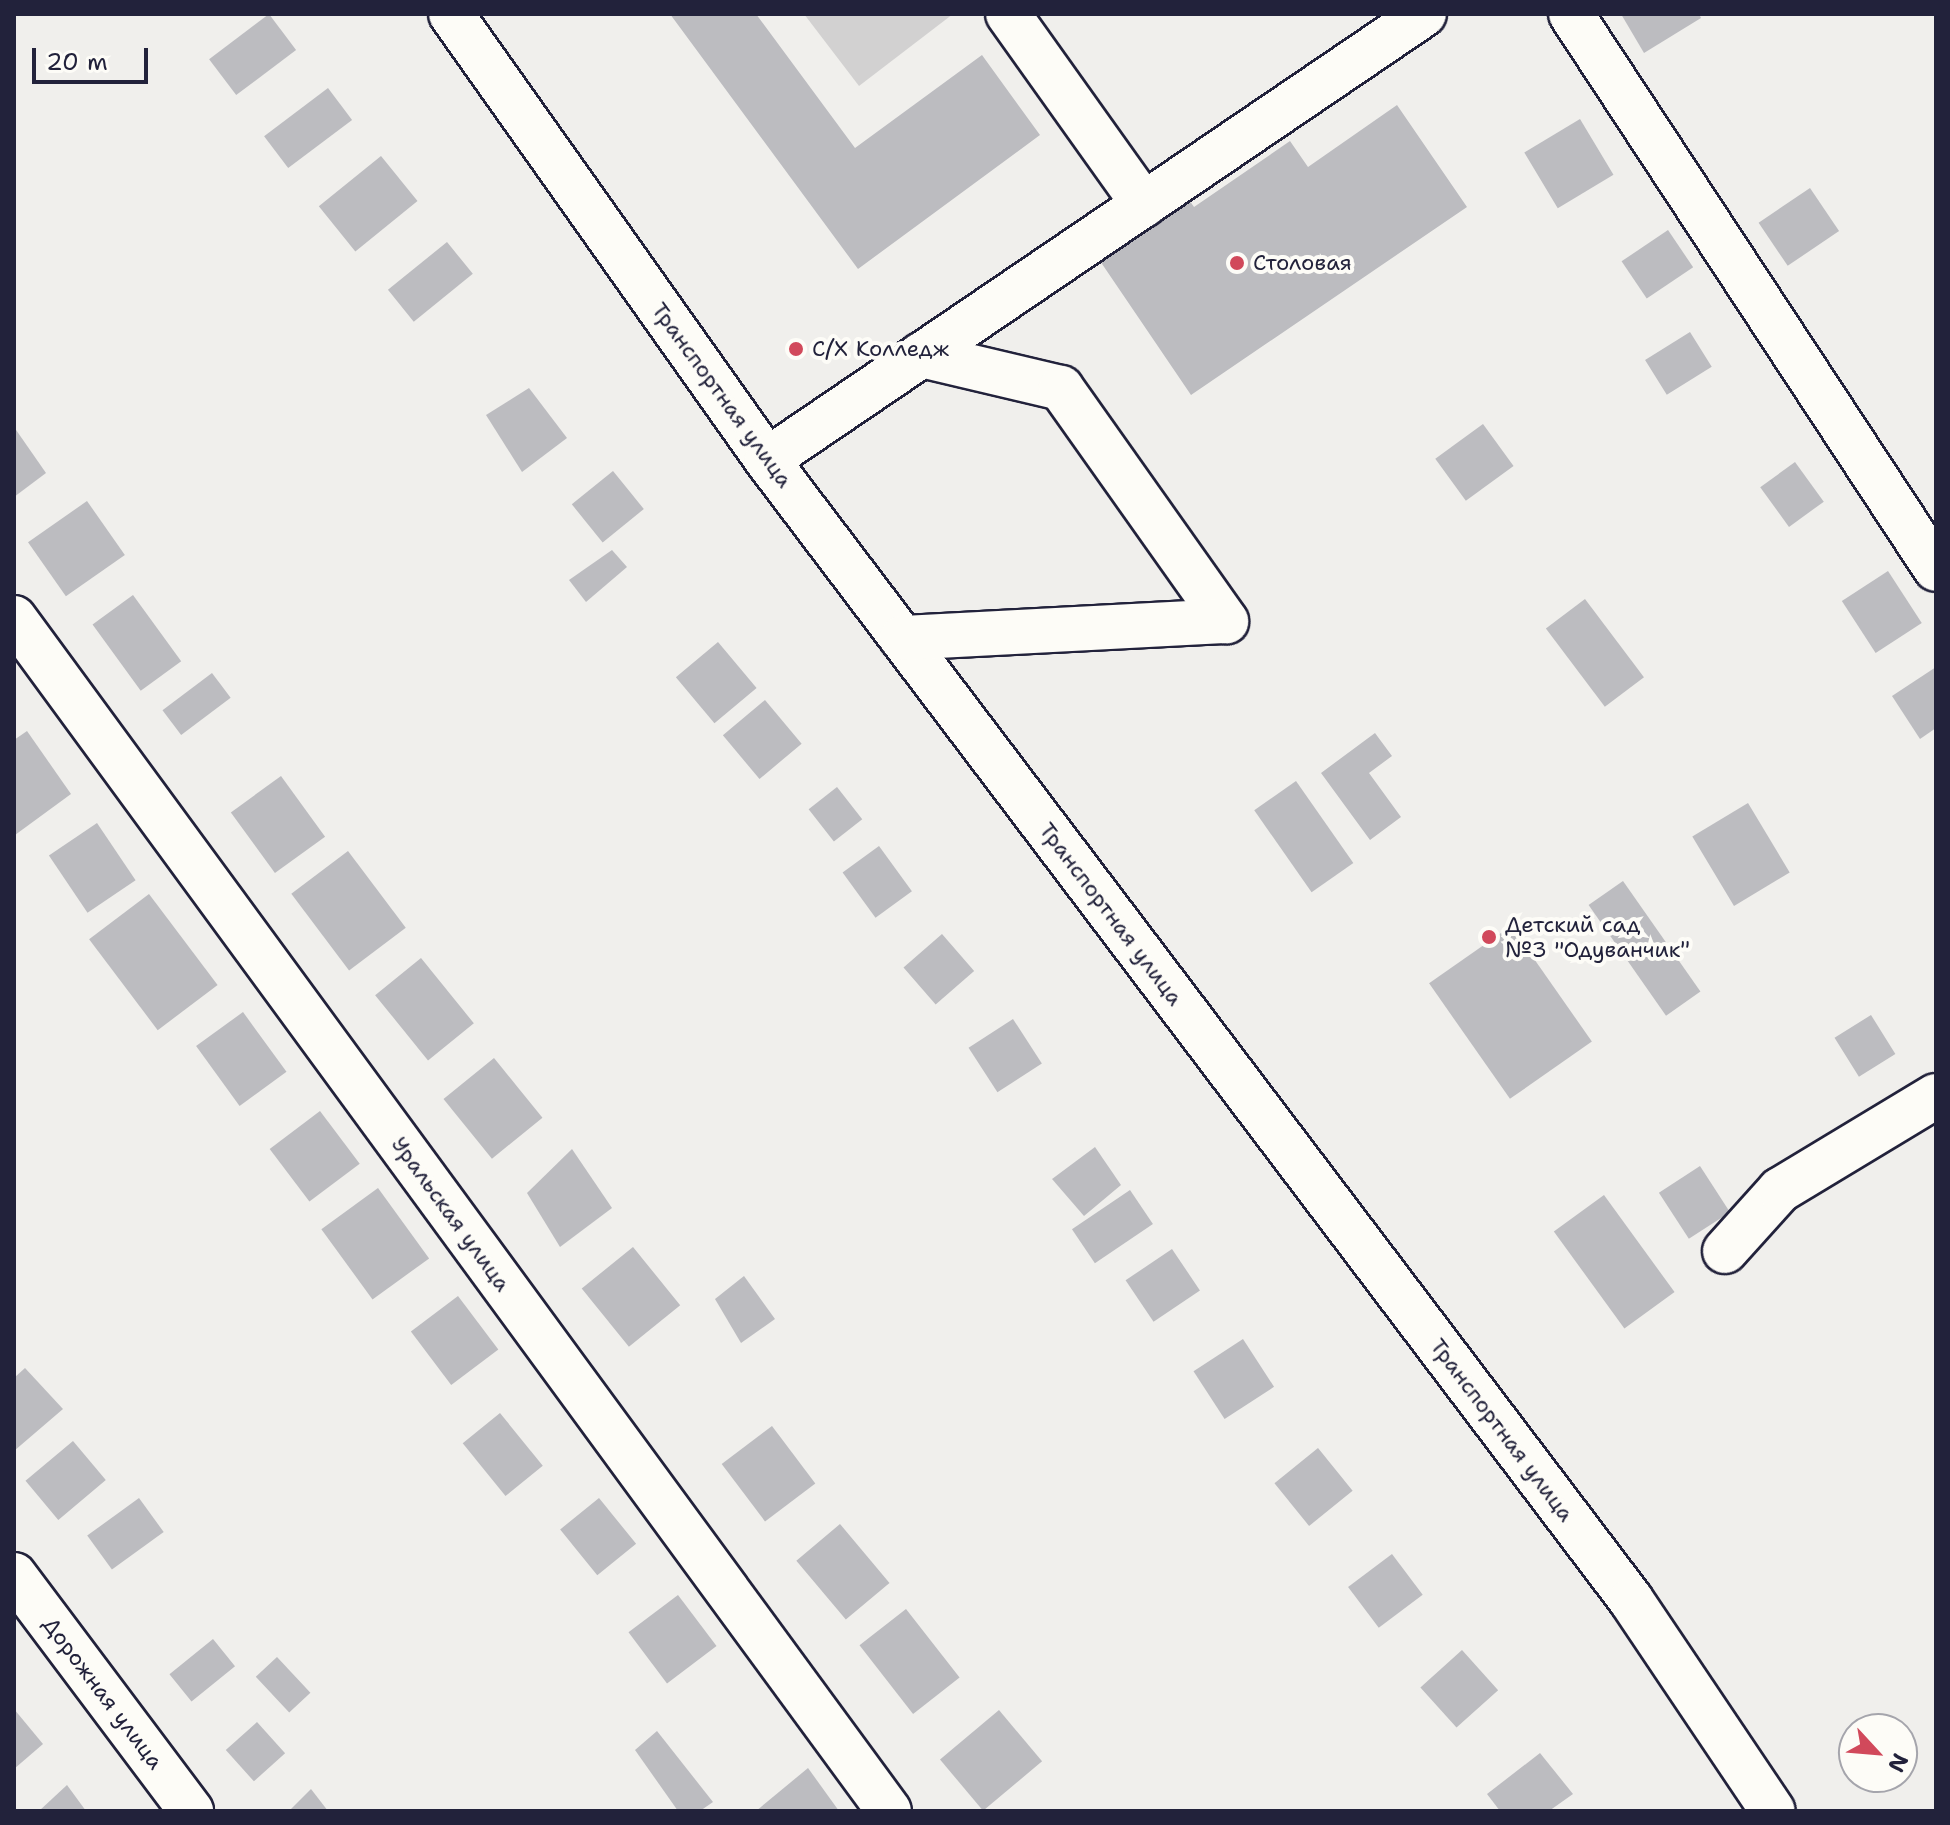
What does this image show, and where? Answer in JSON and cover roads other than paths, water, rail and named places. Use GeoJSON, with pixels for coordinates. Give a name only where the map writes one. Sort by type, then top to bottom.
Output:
{"type":"FeatureCollection","features":[{"type":"Feature","properties":{"kind":"street","name":"Транспортная улица"},"geometry":{"type":"LineString","coordinates":[[451,14],[767,460],[1631,1600],[1773,1811]]}},
{"type":"Feature","properties":{"kind":"street"},"geometry":{"type":"LineString","coordinates":[[1008,14],[1144,205]]}},
{"type":"Feature","properties":{"kind":"street"},"geometry":{"type":"LineString","coordinates":[[767,460],[1424,14]]}},
{"type":"Feature","properties":{"kind":"street"},"geometry":{"type":"LineString","coordinates":[[1571,14],[1936,569]]}},
{"type":"Feature","properties":{"kind":"street"},"geometry":{"type":"LineString","coordinates":[[902,638],[1226,621],[1061,388],[921,355]]}},
{"type":"Feature","properties":{"kind":"street","name":"Уральская улица"},"geometry":{"type":"LineString","coordinates":[[14,618],[889,1811]]}},
{"type":"Feature","properties":{"kind":"street"},"geometry":{"type":"LineString","coordinates":[[1725,1251],[1780,1190],[1936,1096]]}},
{"type":"Feature","properties":{"kind":"street","name":"Дорожная улица"},"geometry":{"type":"LineString","coordinates":[[14,1575],[191,1811]]}},
{"type":"Feature","properties":{"kind":"place","name":"Столовая"},"geometry":{"type":"Point","coordinates":[1237,263]}},
{"type":"Feature","properties":{"kind":"place","name":"С/Х Колледж"},"geometry":{"type":"Point","coordinates":[796,349]}},
{"type":"Feature","properties":{"kind":"place","name":"Детский сад №3 \"Одуванчик\""},"geometry":{"type":"Point","coordinates":[1489,937]}}]}
